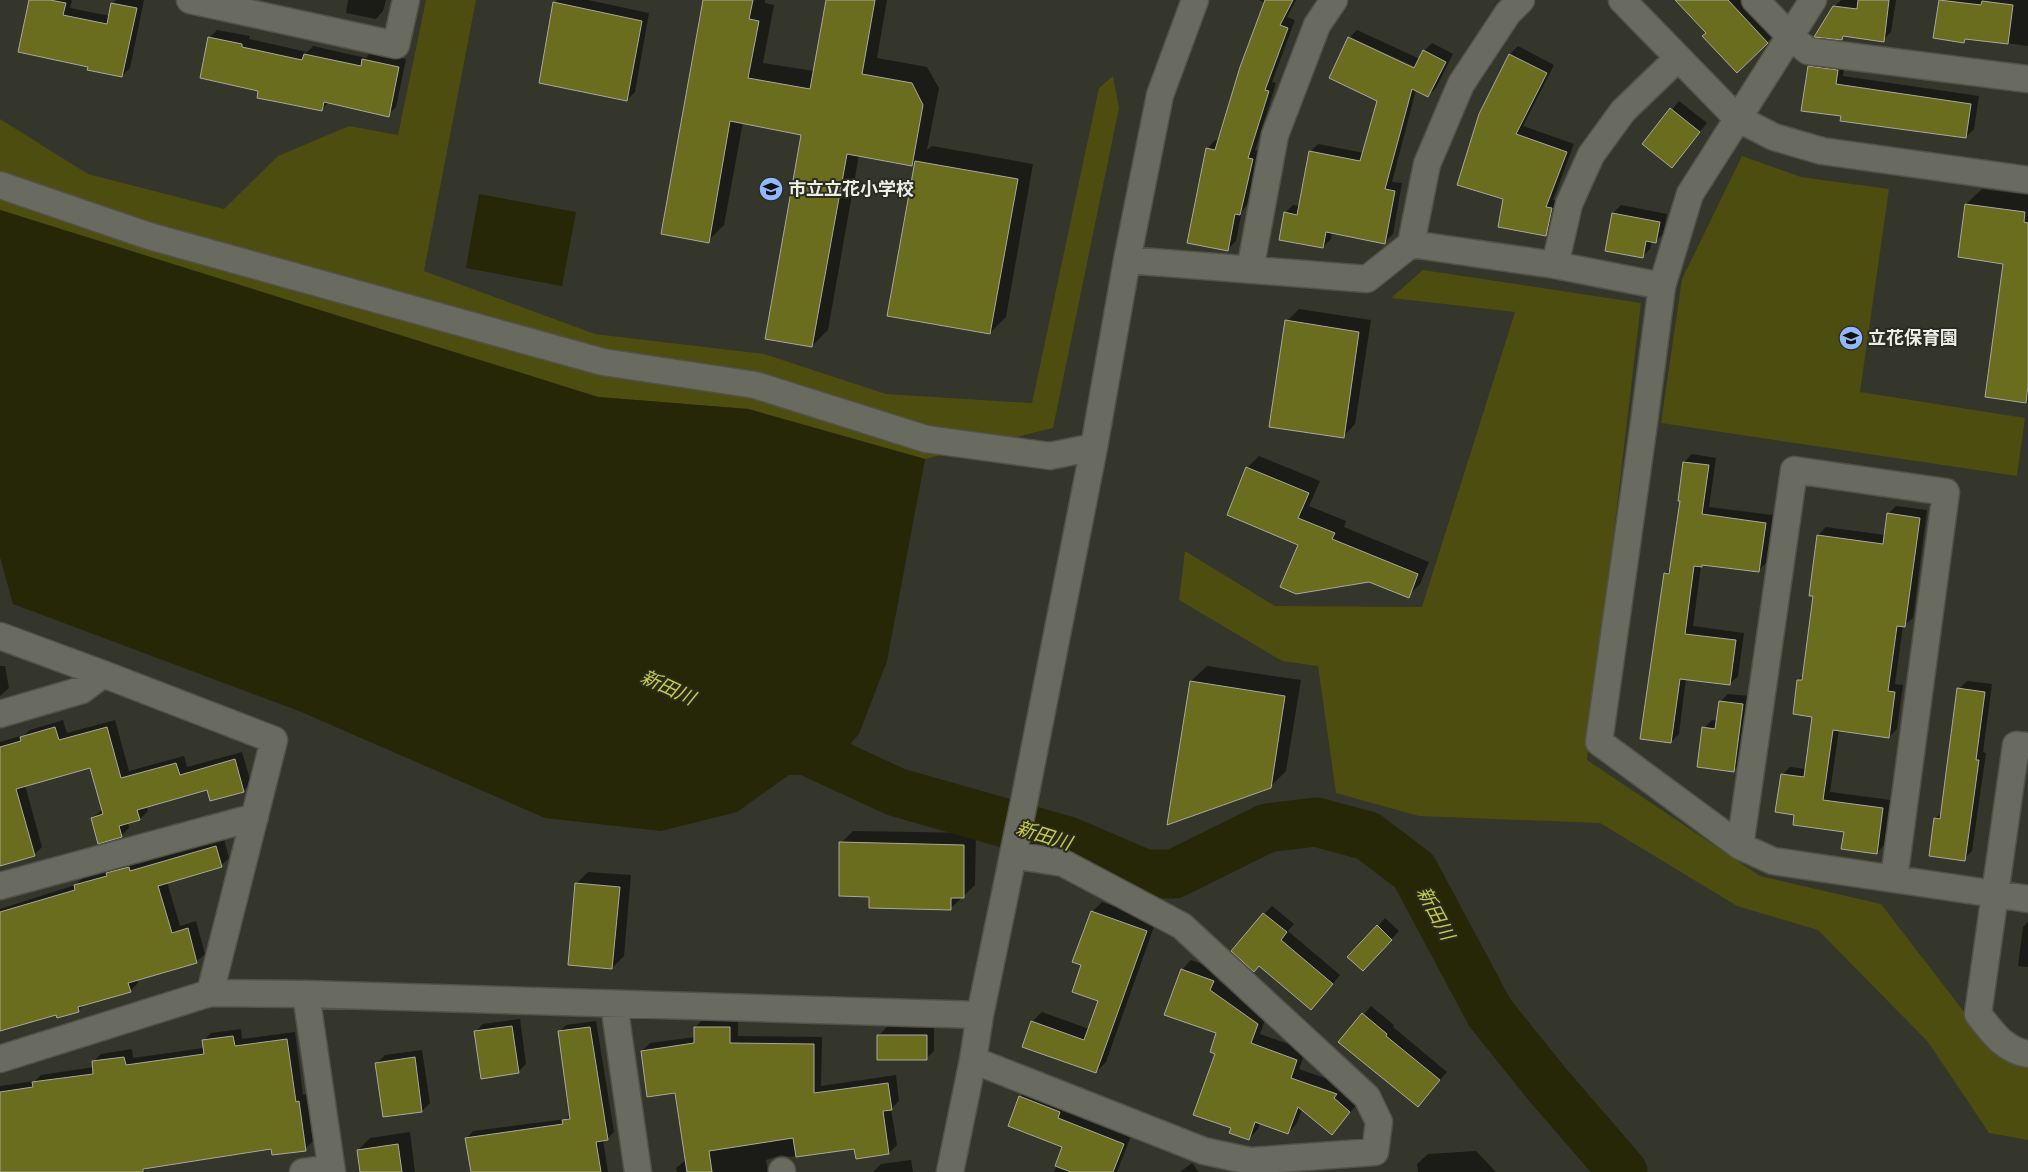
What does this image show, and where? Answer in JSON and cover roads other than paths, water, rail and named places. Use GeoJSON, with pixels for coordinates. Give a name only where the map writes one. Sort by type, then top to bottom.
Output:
{"type":"FeatureCollection","features":[{"type":"Feature","properties":{"kind":"street"},"geometry":{"type":"LineString","coordinates":[[190,0],[396,45],[406,0]]}},
{"type":"Feature","properties":{"kind":"street"},"geometry":{"type":"LineString","coordinates":[[950,1172],[1094,447],[1127,260],[1160,95],[1195,0]]}},
{"type":"Feature","properties":{"kind":"street"},"geometry":{"type":"LineString","coordinates":[[1250,270],[1275,135],[1317,25],[1334,0]]}},
{"type":"Feature","properties":{"kind":"street"},"geometry":{"type":"LineString","coordinates":[[1127,260],[1367,280],[1411,244],[1427,164],[1461,84],[1508,13],[1521,0]]}},
{"type":"Feature","properties":{"kind":"street"},"geometry":{"type":"LineString","coordinates":[[1622,0],[1737,118],[1774,137],[1822,151],[2028,180]]}},
{"type":"Feature","properties":{"kind":"street"},"geometry":{"type":"LineString","coordinates":[[1755,0],[1790,36],[1808,50],[2028,79]]}},
{"type":"Feature","properties":{"kind":"street"},"geometry":{"type":"LineString","coordinates":[[1814,0],[1690,194],[1662,286],[1644,430],[1599,742],[1740,846],[1773,861],[2028,899]]}},
{"type":"Feature","properties":{"kind":"street"},"geometry":{"type":"LineString","coordinates":[[1555,264],[1569,204],[1592,155],[1623,111],[1678,58]]}},
{"type":"Feature","properties":{"kind":"street"},"geometry":{"type":"LineString","coordinates":[[0,186],[149,236],[603,362],[754,385],[926,439],[1050,456],[1094,447]]}},
{"type":"Feature","properties":{"kind":"street"},"geometry":{"type":"LineString","coordinates":[[1411,244],[1555,264],[1662,286]]}},
{"type":"Feature","properties":{"kind":"street"},"geometry":{"type":"LineString","coordinates":[[1740,846],[1794,470],[1946,492],[1894,880]]}},
{"type":"Feature","properties":{"kind":"street"},"geometry":{"type":"LineString","coordinates":[[0,636],[274,740],[210,992]]}},
{"type":"Feature","properties":{"kind":"street"},"geometry":{"type":"LineString","coordinates":[[0,714],[82,690],[103,674]]}},
{"type":"Feature","properties":{"kind":"street"},"geometry":{"type":"LineString","coordinates":[[2028,746],[2016,745],[1978,1014],[1997,1039],[2018,1052],[2028,1054]]}},
{"type":"Feature","properties":{"kind":"street"},"geometry":{"type":"LineString","coordinates":[[0,886],[255,818]]}},
{"type":"Feature","properties":{"kind":"street"},"geometry":{"type":"LineString","coordinates":[[973,1060],[1204,1151],[1250,1161],[1375,1152],[1379,1122],[1366,1097],[1182,926],[1063,862],[1013,855]]}},
{"type":"Feature","properties":{"kind":"street"},"geometry":{"type":"LineString","coordinates":[[0,1058],[210,992],[980,1015]]}},
{"type":"Feature","properties":{"kind":"street"},"geometry":{"type":"LineString","coordinates":[[303,1172],[332,1170],[306,994]]}},
{"type":"Feature","properties":{"kind":"street"},"geometry":{"type":"LineString","coordinates":[[614,1004],[638,1172]]}},
{"type":"Feature","properties":{"kind":"water"},"geometry":{"type":"Polygon","coordinates":[[[479,194],[576,212],[562,286],[466,268],[479,194]]]}},
{"type":"Feature","properties":{"kind":"water"},"geometry":{"type":"Polygon","coordinates":[[[0,210],[598,397],[748,409],[925,459],[887,661],[859,734],[823,775],[789,775],[737,812],[661,831],[545,818],[299,711],[13,604],[0,557],[0,210]]]}},
{"type":"Feature","properties":{"kind":"waterway","name":"新田川"},"geometry":{"type":"LineString","coordinates":[[775,736],[896,792],[1068,841],[1145,874],[1174,874],[1267,828],[1316,822],[1368,836],[1414,871],[1490,1013],[1547,1084],[1623,1172]]}},
{"type":"Feature","properties":{"kind":"place","name":"市立立花小学校"},"geometry":{"type":"Point","coordinates":[771,189]}},
{"type":"Feature","properties":{"kind":"place","name":"立花保育園"},"geometry":{"type":"Point","coordinates":[1851,338]}}]}
